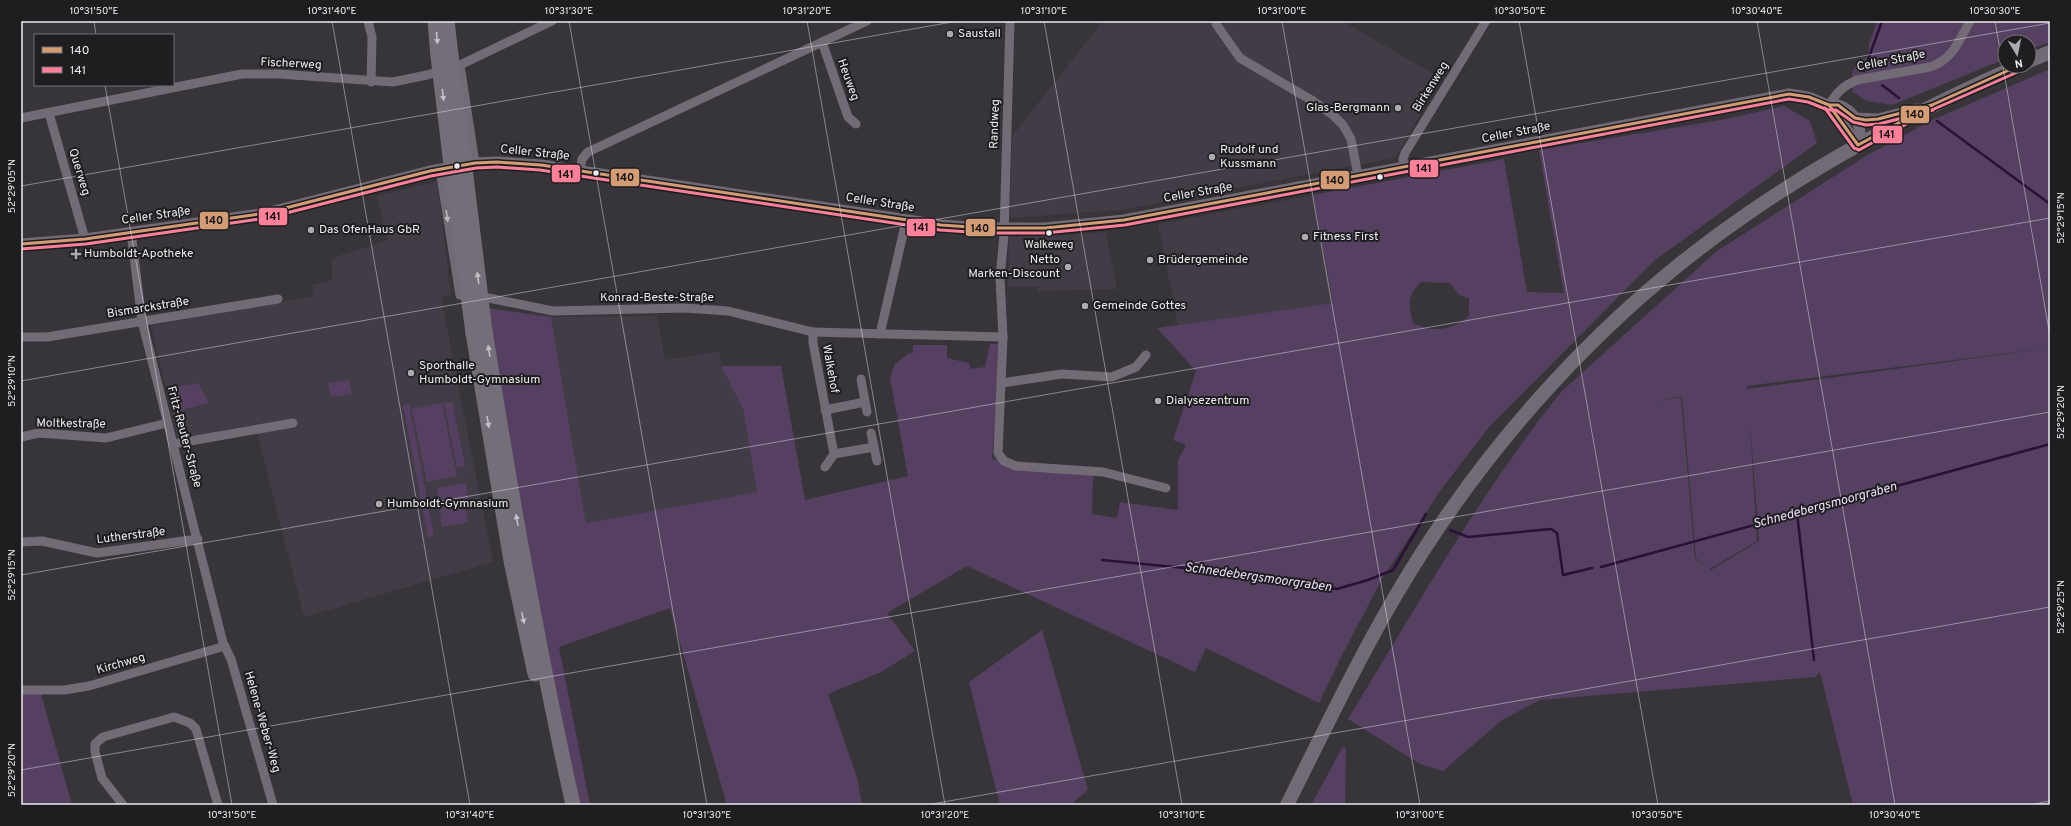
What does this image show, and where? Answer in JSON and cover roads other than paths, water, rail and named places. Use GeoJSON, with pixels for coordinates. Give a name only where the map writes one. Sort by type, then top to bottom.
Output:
{"type":"FeatureCollection","features":[{"type":"Feature","properties":{"kind":"highway"},"geometry":{"type":"LineString","coordinates":[[435,21],[450,59]]}},
{"type":"Feature","properties":{"kind":"highway"},"geometry":{"type":"LineString","coordinates":[[447,21],[450,59],[454,190],[521,579],[564,805]]}},
{"type":"Feature","properties":{"kind":"highway"},"geometry":{"type":"LineString","coordinates":[[521,579],[573,805]]}},
{"type":"Feature","properties":{"kind":"main road"},"geometry":{"type":"LineString","coordinates":[[2037,58],[2050,52]]}},
{"type":"Feature","properties":{"kind":"main road"},"geometry":{"type":"LineString","coordinates":[[1287,805],[1361,659],[1396,595],[1455,505],[1525,415],[1592,343],[1624,312],[1690,256],[1750,211],[1858,145],[1932,105],[2000,74]]}},
{"type":"Feature","properties":{"kind":"street"},"geometry":{"type":"LineString","coordinates":[[368,21],[372,37],[371,82]]}},
{"type":"Feature","properties":{"kind":"street","name":"Fischerweg"},"geometry":{"type":"LineString","coordinates":[[21,118],[242,74],[278,74],[371,82],[392,82],[427,75],[450,59],[552,21]]}},
{"type":"Feature","properties":{"kind":"street"},"geometry":{"type":"LineString","coordinates":[[580,170],[582,159],[588,152],[867,21]]}},
{"type":"Feature","properties":{"kind":"street","name":"Randweg"},"geometry":{"type":"LineString","coordinates":[[1004,228],[1010,21]]}},
{"type":"Feature","properties":{"kind":"street","name":"Birkenweg"},"geometry":{"type":"LineString","coordinates":[[1404,160],[1486,21]]}},
{"type":"Feature","properties":{"kind":"street","name":"Celler Straße"},"geometry":{"type":"LineString","coordinates":[[1829,105],[1837,92],[1846,84],[1857,80],[1930,67],[1941,63],[1949,57],[1970,21]]}},
{"type":"Feature","properties":{"kind":"street"},"geometry":{"type":"LineString","coordinates":[[1216,24],[1240,58],[1313,101],[1333,115],[1343,125],[1351,139],[1358,176]]}},
{"type":"Feature","properties":{"kind":"street","name":"Heuweg"},"geometry":{"type":"LineString","coordinates":[[822,42],[848,117],[856,124]]}},
{"type":"Feature","properties":{"kind":"street"},"geometry":{"type":"LineString","coordinates":[[450,59],[475,163]]}},
{"type":"Feature","properties":{"kind":"street","name":"Celler Straße"},"geometry":{"type":"LineString","coordinates":[[21,244],[85,239],[266,213],[440,170],[475,163],[497,162],[526,163],[580,170],[906,221],[1004,228],[1070,227],[1124,220],[1358,176],[1404,160],[1789,94],[1809,97],[1829,105],[1838,105],[1855,118]]}},
{"type":"Feature","properties":{"kind":"street"},"geometry":{"type":"LineString","coordinates":[[1829,105],[1858,145]]}},
{"type":"Feature","properties":{"kind":"street"},"geometry":{"type":"LineString","coordinates":[[1858,145],[1862,135],[1855,118],[1878,119],[1932,105]]}},
{"type":"Feature","properties":{"kind":"street","name":"Querweg"},"geometry":{"type":"LineString","coordinates":[[49,113],[85,239]]}},
{"type":"Feature","properties":{"kind":"street","name":"Konrad-Beste-Straße"},"geometry":{"type":"LineString","coordinates":[[440,170],[460,295],[469,294],[553,311],[684,308],[728,311],[814,332],[1003,338]]}},
{"type":"Feature","properties":{"kind":"street"},"geometry":{"type":"LineString","coordinates":[[880,334],[906,221]]}},
{"type":"Feature","properties":{"kind":"street"},"geometry":{"type":"LineString","coordinates":[[1004,228],[1000,278],[1003,338],[998,453],[1004,460],[1016,466],[1103,472],[1166,488]]}},
{"type":"Feature","properties":{"kind":"street","name":"Fritz-Reuter-Straße"},"geometry":{"type":"LineString","coordinates":[[131,232],[142,321],[224,646]]}},
{"type":"Feature","properties":{"kind":"street","name":"Bismarckstraße"},"geometry":{"type":"LineString","coordinates":[[21,337],[47,337],[278,299]]}},
{"type":"Feature","properties":{"kind":"street","name":"Walkehof"},"geometry":{"type":"LineString","coordinates":[[814,332],[812,343],[834,454]]}},
{"type":"Feature","properties":{"kind":"street"},"geometry":{"type":"LineString","coordinates":[[1002,383],[1062,374],[1112,377],[1136,367],[1146,355]]}},
{"type":"Feature","properties":{"kind":"street","name":"Walkehof"},"geometry":{"type":"LineString","coordinates":[[825,410],[866,407],[861,378]]}},
{"type":"Feature","properties":{"kind":"street"},"geometry":{"type":"LineString","coordinates":[[173,444],[293,422]]}},
{"type":"Feature","properties":{"kind":"street","name":"Moltkestraße"},"geometry":{"type":"LineString","coordinates":[[21,437],[39,433],[106,438],[167,423]]}},
{"type":"Feature","properties":{"kind":"street"},"geometry":{"type":"LineString","coordinates":[[871,433],[877,461]]}},
{"type":"Feature","properties":{"kind":"street"},"geometry":{"type":"LineString","coordinates":[[825,467],[834,454],[874,447]]}},
{"type":"Feature","properties":{"kind":"street","name":"Lutherstraße"},"geometry":{"type":"LineString","coordinates":[[21,542],[42,541],[97,553],[198,539]]}},
{"type":"Feature","properties":{"kind":"street","name":"Kirchweg"},"geometry":{"type":"LineString","coordinates":[[21,690],[64,690],[89,686],[224,646]]}},
{"type":"Feature","properties":{"kind":"street","name":"Helene-Weber-Weg"},"geometry":{"type":"LineString","coordinates":[[224,646],[231,659],[273,805]]}},
{"type":"Feature","properties":{"kind":"street"},"geometry":{"type":"LineString","coordinates":[[123,805],[102,778],[95,752],[95,744],[103,737],[174,717],[190,723],[196,729],[218,805]]}},
{"type":"Feature","properties":{"kind":"waterway","name":"Schnedebergsmoorgraben"},"geometry":{"type":"LineString","coordinates":[[1864,71],[1882,21]]}},
{"type":"Feature","properties":{"kind":"waterway","name":"Schnedebergsmoorgraben"},"geometry":{"type":"LineString","coordinates":[[1882,85],[1899,98]]}},
{"type":"Feature","properties":{"kind":"waterway","name":"Schnedebergsmoorgraben"},"geometry":{"type":"LineString","coordinates":[[1937,121],[2050,204]]}},
{"type":"Feature","properties":{"kind":"waterway","name":"Schnedebergsmoorgraben"},"geometry":{"type":"LineString","coordinates":[[1601,567],[2050,444]]}},
{"type":"Feature","properties":{"kind":"waterway"},"geometry":{"type":"LineString","coordinates":[[1797,513],[1814,660]]}},
{"type":"Feature","properties":{"kind":"waterway","name":"Schnedebergsmoorgraben"},"geometry":{"type":"LineString","coordinates":[[1102,560],[1237,573],[1337,589],[1368,580],[1393,570],[1426,514]]}},
{"type":"Feature","properties":{"kind":"waterway","name":"Schnedebergsmoorgraben"},"geometry":{"type":"LineString","coordinates":[[1450,530],[1468,537],[1551,529],[1557,533],[1563,575],[1592,568]]}},
{"type":"Feature","properties":{"kind":"place","name":"Saustall"},"geometry":{"type":"Point","coordinates":[950,34]}},
{"type":"Feature","properties":{"kind":"place","name":"Glas-Bergmann"},"geometry":{"type":"Point","coordinates":[1398,108]}},
{"type":"Feature","properties":{"kind":"place","name":"Rudolf und Kussmann"},"geometry":{"type":"Point","coordinates":[1212,157]}},
{"type":"Feature","properties":{"kind":"place","name":"Das OfenHaus GbR"},"geometry":{"type":"Point","coordinates":[311,230]}},
{"type":"Feature","properties":{"kind":"place","name":"Walkeweg"},"geometry":{"type":"Point","coordinates":[1049,233]}},
{"type":"Feature","properties":{"kind":"place","name":"Fitness First"},"geometry":{"type":"Point","coordinates":[1305,237]}},
{"type":"Feature","properties":{"kind":"place","name":"Humboldt-Apotheke"},"geometry":{"type":"Point","coordinates":[76,254]}},
{"type":"Feature","properties":{"kind":"place","name":"Brüdergemeinde"},"geometry":{"type":"Point","coordinates":[1150,260]}},
{"type":"Feature","properties":{"kind":"place","name":"Netto Marken-Discount"},"geometry":{"type":"Point","coordinates":[1068,267]}},
{"type":"Feature","properties":{"kind":"place","name":"Gemeinde Gottes"},"geometry":{"type":"Point","coordinates":[1085,306]}},
{"type":"Feature","properties":{"kind":"place","name":"Sporthalle Humboldt-Gymnasium"},"geometry":{"type":"Point","coordinates":[411,373]}},
{"type":"Feature","properties":{"kind":"place","name":"Dialysezentrum"},"geometry":{"type":"Point","coordinates":[1158,401]}},
{"type":"Feature","properties":{"kind":"place","name":"Humboldt-Gymnasium"},"geometry":{"type":"Point","coordinates":[379,504]}}]}
